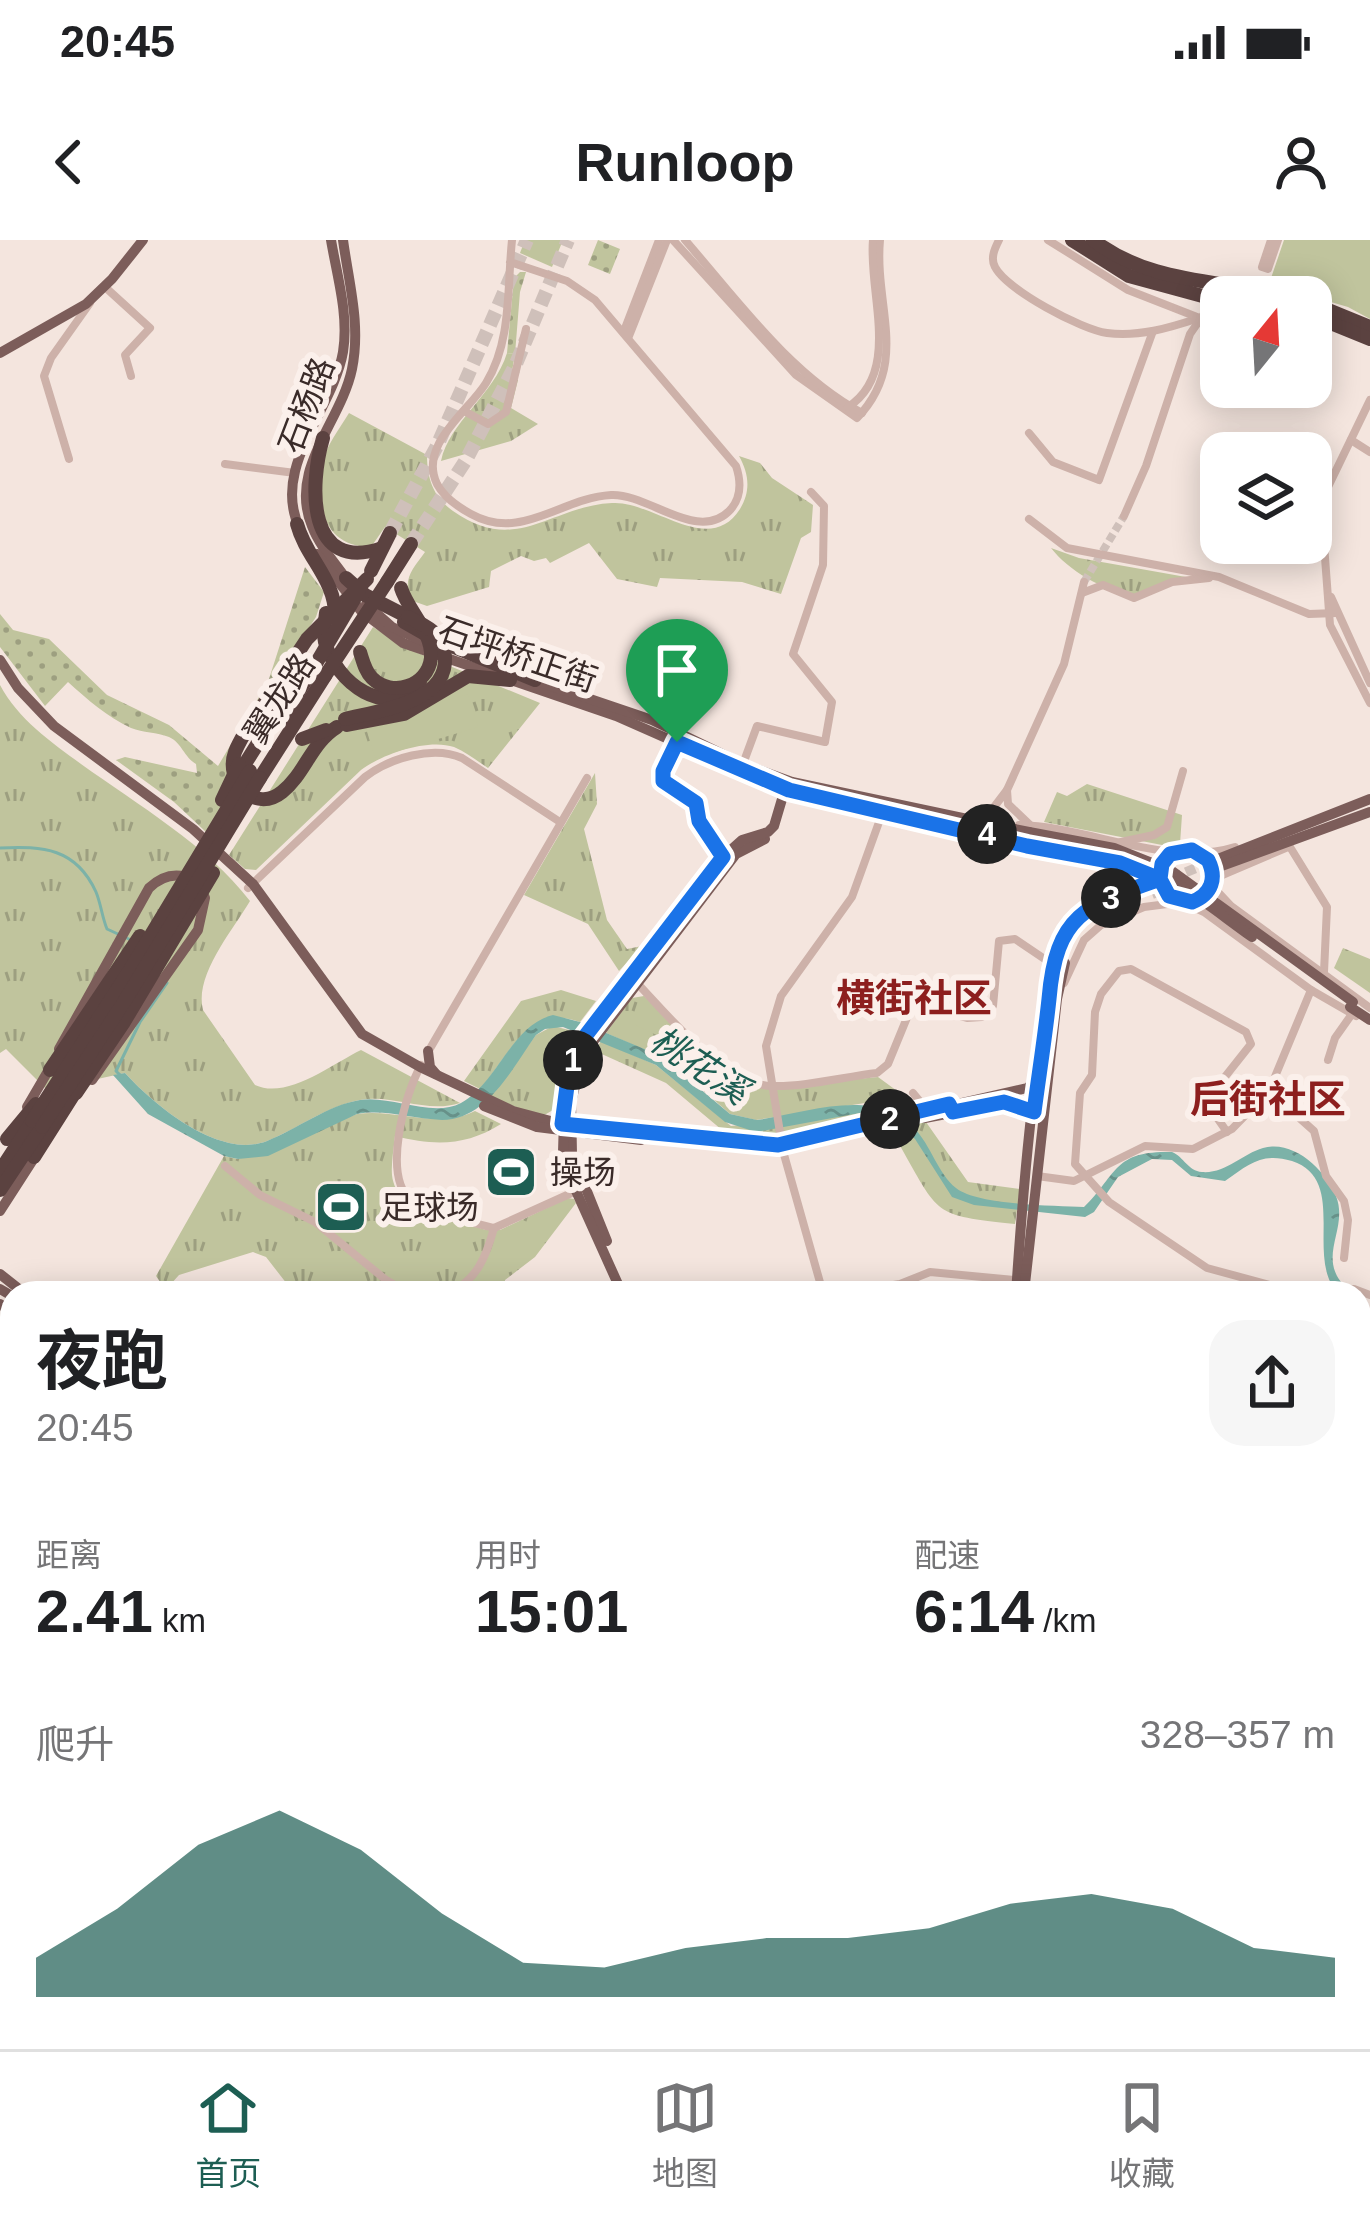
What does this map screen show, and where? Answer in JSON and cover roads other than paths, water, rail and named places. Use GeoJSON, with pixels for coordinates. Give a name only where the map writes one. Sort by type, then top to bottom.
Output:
{"type":"FeatureCollection","features":[{"type":"Feature","properties":{"kind":"highway"},"geometry":{"type":"LineString","coordinates":[[1072,240],[1129,276],[1200,286]]}},
{"type":"Feature","properties":{"kind":"highway"},"geometry":{"type":"LineString","coordinates":[[1093,240],[1157,280],[1200,297]]}},
{"type":"Feature","properties":{"kind":"highway"},"geometry":{"type":"LineString","coordinates":[[1332,312],[1370,327]]}},
{"type":"Feature","properties":{"kind":"highway"},"geometry":{"type":"LineString","coordinates":[[1332,324],[1370,340]]}},
{"type":"Feature","properties":{"kind":"highway"},"geometry":{"type":"LineString","coordinates":[[323,438],[313,479],[320,523],[346,553],[360,555],[382,548]]}},
{"type":"Feature","properties":{"kind":"highway"},"geometry":{"type":"LineString","coordinates":[[297,524],[307,550],[350,612],[370,676],[386,686],[406,687],[424,678]]}},
{"type":"Feature","properties":{"kind":"highway","name":"翼龙路"},"geometry":{"type":"LineString","coordinates":[[0,1171],[41,1126],[147,941],[316,668],[390,533]]}},
{"type":"Feature","properties":{"kind":"highway","name":"翼龙路"},"geometry":{"type":"LineString","coordinates":[[316,668],[394,585],[411,544]]}},
{"type":"Feature","properties":{"kind":"highway"},"geometry":{"type":"LineString","coordinates":[[327,573],[333,593],[325,643],[347,679],[365,694],[386,699],[412,691],[430,664],[430,648],[394,585]]}},
{"type":"Feature","properties":{"kind":"highway"},"geometry":{"type":"LineString","coordinates":[[369,575],[319,626],[269,695],[234,755],[235,779],[249,796],[264,800],[284,790],[314,747],[343,724],[404,714],[476,674],[510,680]]}},
{"type":"Feature","properties":{"kind":"highway"},"geometry":{"type":"LineString","coordinates":[[346,578],[432,638],[535,680]]}},
{"type":"Feature","properties":{"kind":"highway"},"geometry":{"type":"LineString","coordinates":[[316,668],[330,611]]}},
{"type":"Feature","properties":{"kind":"highway"},"geometry":{"type":"LineString","coordinates":[[3,1145],[41,1126],[76,1093],[124,1022],[330,611]]}},
{"type":"Feature","properties":{"kind":"highway"},"geometry":{"type":"LineString","coordinates":[[50,1070],[140,936],[222,800],[252,772],[302,739],[409,701],[441,677],[446,662],[440,639],[425,625],[406,620]]}},
{"type":"Feature","properties":{"kind":"highway","name":"翼龙路"},"geometry":{"type":"LineString","coordinates":[[0,1190],[124,1002],[252,772]]}},
{"type":"Feature","properties":{"kind":"highway"},"geometry":{"type":"LineString","coordinates":[[76,1093],[124,1002]]}},
{"type":"Feature","properties":{"kind":"highway"},"geometry":{"type":"LineString","coordinates":[[34,1157],[41,1126]]}},
{"type":"Feature","properties":{"kind":"main road"},"geometry":{"type":"LineString","coordinates":[[0,349],[94,297],[138,240]]}},
{"type":"Feature","properties":{"kind":"main road"},"geometry":{"type":"LineString","coordinates":[[0,349],[82,298],[138,240]]}},
{"type":"Feature","properties":{"kind":"main road","name":"石杨路"},"geometry":{"type":"LineString","coordinates":[[297,524],[292,503],[295,473],[343,352],[344,316],[331,240]]}},
{"type":"Feature","properties":{"kind":"main road","name":"石杨路"},"geometry":{"type":"LineString","coordinates":[[343,240],[356,340],[350,379],[308,477],[306,502],[311,526],[346,578]]}},
{"type":"Feature","properties":{"kind":"main road","name":"石坪桥正街"},"geometry":{"type":"LineString","coordinates":[[327,573],[388,634],[610,714],[787,789],[883,811],[1029,833],[1122,858],[1163,875],[1363,1010]]}},
{"type":"Feature","properties":{"kind":"main road","name":"石坪桥正街"},"geometry":{"type":"LineString","coordinates":[[346,578],[380,618],[406,634],[652,720],[792,782],[975,821],[998,831]]}},
{"type":"Feature","properties":{"kind":"main road"},"geometry":{"type":"LineString","coordinates":[[0,660],[18,688],[54,726],[193,829],[250,886],[349,1022],[417,1073],[511,1114],[566,1129],[783,1148],[1015,1097],[1038,1079]]}},
{"type":"Feature","properties":{"kind":"main road"},"geometry":{"type":"LineString","coordinates":[[0,669],[52,732],[250,886]]}},
{"type":"Feature","properties":{"kind":"main road"},"geometry":{"type":"LineString","coordinates":[[563,1152],[567,1102],[588,1041],[723,857],[742,840],[774,826],[787,789]]}},
{"type":"Feature","properties":{"kind":"main road"},"geometry":{"type":"LineString","coordinates":[[603,1020],[638,984],[736,854],[775,831],[787,789]]}},
{"type":"Feature","properties":{"kind":"main road"},"geometry":{"type":"LineString","coordinates":[[1320,825],[1370,799]]}},
{"type":"Feature","properties":{"kind":"main road"},"geometry":{"type":"LineString","coordinates":[[1215,864],[1370,812]]}},
{"type":"Feature","properties":{"kind":"main road","name":"翼龙路"},"geometry":{"type":"LineString","coordinates":[[3,1145],[50,1070],[73,1019],[149,888],[176,874],[194,881],[205,898],[198,930],[41,1126]]}},
{"type":"Feature","properties":{"kind":"main road"},"geometry":{"type":"LineString","coordinates":[[1029,1198],[1036,1176],[1055,969],[1074,928],[1089,915],[1154,887]]}},
{"type":"Feature","properties":{"kind":"main road"},"geometry":{"type":"LineString","coordinates":[[1021,1281],[1034,1112],[1053,998]]}},
{"type":"Feature","properties":{"kind":"main road"},"geometry":{"type":"LineString","coordinates":[[428,1051],[430,1066],[452,1087]]}},
{"type":"Feature","properties":{"kind":"main road"},"geometry":{"type":"LineString","coordinates":[[417,1073],[438,1076]]}},
{"type":"Feature","properties":{"kind":"main road"},"geometry":{"type":"LineString","coordinates":[[1015,1097],[1034,1112]]}},
{"type":"Feature","properties":{"kind":"main road"},"geometry":{"type":"LineString","coordinates":[[538,1123],[567,1102]]}},
{"type":"Feature","properties":{"kind":"main road"},"geometry":{"type":"LineString","coordinates":[[567,1102],[595,1132]]}},
{"type":"Feature","properties":{"kind":"main road"},"geometry":{"type":"LineString","coordinates":[[538,1123],[555,1137],[563,1152],[576,1191],[620,1281]]}},
{"type":"Feature","properties":{"kind":"main road"},"geometry":{"type":"LineString","coordinates":[[566,1129],[578,1175],[621,1281]]}},
{"type":"Feature","properties":{"kind":"main road"},"geometry":{"type":"LineString","coordinates":[[578,1175],[581,1146],[595,1132]]}},
{"type":"Feature","properties":{"kind":"main road"},"geometry":{"type":"LineString","coordinates":[[0,1211],[34,1157]]}},
{"type":"Feature","properties":{"kind":"main road"},"geometry":{"type":"LineString","coordinates":[[1019,1281],[1027,1218]]}},
{"type":"Feature","properties":{"kind":"street"},"geometry":{"type":"LineString","coordinates":[[510,262],[567,281],[602,306],[627,334],[736,466],[738,499],[721,517],[695,521],[641,500],[611,495],[514,525],[477,518],[439,487],[434,473],[436,448],[486,382],[501,348],[512,240]]}},
{"type":"Feature","properties":{"kind":"street"},"geometry":{"type":"LineString","coordinates":[[666,240],[687,256],[796,375],[860,416],[878,392],[887,364],[877,240]]}},
{"type":"Feature","properties":{"kind":"street"},"geometry":{"type":"LineString","coordinates":[[627,334],[666,240]]}},
{"type":"Feature","properties":{"kind":"street"},"geometry":{"type":"LineString","coordinates":[[627,334],[640,292],[666,240]]}},
{"type":"Feature","properties":{"kind":"street"},"geometry":{"type":"LineString","coordinates":[[685,240],[800,368],[846,408]]}},
{"type":"Feature","properties":{"kind":"street"},"geometry":{"type":"LineString","coordinates":[[846,408],[868,388],[879,355],[872,284],[877,240]]}},
{"type":"Feature","properties":{"kind":"street"},"geometry":{"type":"LineString","coordinates":[[999,240],[993,254],[995,267],[1077,325],[1124,334],[1166,329],[1198,317]]}},
{"type":"Feature","properties":{"kind":"street"},"geometry":{"type":"LineString","coordinates":[[1048,240],[1128,290],[1198,317]]}},
{"type":"Feature","properties":{"kind":"street"},"geometry":{"type":"LineString","coordinates":[[655,269],[670,249],[687,256]]}},
{"type":"Feature","properties":{"kind":"street"},"geometry":{"type":"LineString","coordinates":[[105,287],[150,328],[125,355],[131,376]]}},
{"type":"Feature","properties":{"kind":"street"},"geometry":{"type":"LineString","coordinates":[[602,306],[625,312],[640,292]]}},
{"type":"Feature","properties":{"kind":"street"},"geometry":{"type":"LineString","coordinates":[[69,459],[44,376],[51,358],[94,297]]}},
{"type":"Feature","properties":{"kind":"street"},"geometry":{"type":"LineString","coordinates":[[1124,515],[1198,317]]}},
{"type":"Feature","properties":{"kind":"street"},"geometry":{"type":"LineString","coordinates":[[464,412],[488,424],[506,412],[526,329]]}},
{"type":"Feature","properties":{"kind":"street"},"geometry":{"type":"LineString","coordinates":[[1029,434],[1053,462],[1099,480],[1154,330]]}},
{"type":"Feature","properties":{"kind":"street"},"geometry":{"type":"LineString","coordinates":[[1370,400],[1323,503],[1332,613],[1370,703]]}},
{"type":"Feature","properties":{"kind":"street"},"geometry":{"type":"LineString","coordinates":[[1351,440],[1370,452]]}},
{"type":"Feature","properties":{"kind":"street"},"geometry":{"type":"LineString","coordinates":[[225,464],[295,473]]}},
{"type":"Feature","properties":{"kind":"street"},"geometry":{"type":"LineString","coordinates":[[743,764],[757,726],[825,742],[832,702],[793,654],[823,565],[824,506],[812,492]]}},
{"type":"Feature","properties":{"kind":"street"},"geometry":{"type":"LineString","coordinates":[[1029,519],[1066,548],[1219,578],[1309,614],[1332,613]]}},
{"type":"Feature","properties":{"kind":"street"},"geometry":{"type":"LineString","coordinates":[[1081,594],[1103,585],[1135,598],[1172,582],[1219,578]]}},
{"type":"Feature","properties":{"kind":"street"},"geometry":{"type":"LineString","coordinates":[[975,821],[997,806],[1007,790],[1064,664],[1084,582]]}},
{"type":"Feature","properties":{"kind":"street"},"geometry":{"type":"LineString","coordinates":[[1332,613],[1370,683]]}},
{"type":"Feature","properties":{"kind":"street"},"geometry":{"type":"LineString","coordinates":[[677,742],[663,781],[696,803],[699,821],[723,857]]}},
{"type":"Feature","properties":{"kind":"street"},"geometry":{"type":"LineString","coordinates":[[250,886],[365,776],[428,752],[462,758],[560,822]]}},
{"type":"Feature","properties":{"kind":"street"},"geometry":{"type":"LineString","coordinates":[[1119,842],[1154,835],[1167,827],[1183,771]]}},
{"type":"Feature","properties":{"kind":"street"},"geometry":{"type":"LineString","coordinates":[[576,1191],[494,1228],[422,1207],[409,1198],[396,1171],[400,1134],[417,1073],[587,778]]}},
{"type":"Feature","properties":{"kind":"street"},"geometry":{"type":"LineString","coordinates":[[1007,790],[1009,804],[1029,833],[1180,850],[1229,849],[1295,824],[1320,825]]}},
{"type":"Feature","properties":{"kind":"street"},"geometry":{"type":"LineString","coordinates":[[997,806],[1001,810],[1009,804]]}},
{"type":"Feature","properties":{"kind":"street"},"geometry":{"type":"LineString","coordinates":[[820,1281],[783,1148],[766,1046],[776,1007],[844,913],[883,811]]}},
{"type":"Feature","properties":{"kind":"street"},"geometry":{"type":"LineString","coordinates":[[1053,998],[1084,940],[1101,926],[1144,907],[1198,900],[1212,882],[1290,847],[1320,825]]}},
{"type":"Feature","properties":{"kind":"street"},"geometry":{"type":"LineString","coordinates":[[998,831],[1027,846],[1120,863],[1204,912],[1310,990],[1363,1010]]}},
{"type":"Feature","properties":{"kind":"street"},"geometry":{"type":"LineString","coordinates":[[1290,847],[1328,907],[1324,973]]}},
{"type":"Feature","properties":{"kind":"street"},"geometry":{"type":"LineString","coordinates":[[1154,887],[1166,859],[1180,850]]}},
{"type":"Feature","properties":{"kind":"street"},"geometry":{"type":"LineString","coordinates":[[1192,850],[1208,860],[1212,882],[1231,906],[1324,973],[1363,1010]]}},
{"type":"Feature","properties":{"kind":"street"},"geometry":{"type":"LineString","coordinates":[[1120,863],[1131,875],[1123,892]]}},
{"type":"Feature","properties":{"kind":"street"},"geometry":{"type":"LineString","coordinates":[[1231,906],[1226,885],[1235,868]]}},
{"type":"Feature","properties":{"kind":"street"},"geometry":{"type":"LineString","coordinates":[[1053,998],[1052,964],[1064,934],[1078,917],[1123,892],[1154,887]]}},
{"type":"Feature","properties":{"kind":"street"},"geometry":{"type":"LineString","coordinates":[[638,984],[685,1034],[737,1076],[771,1086],[877,1073],[888,1064],[914,1003],[975,1020],[988,1012],[994,997],[999,941],[1015,939],[1052,964]]}},
{"type":"Feature","properties":{"kind":"street"},"geometry":{"type":"LineString","coordinates":[[1227,1132],[1210,1109],[1209,1097],[1245,1055],[1251,1044],[1246,1032],[1131,969],[1119,971],[1101,994],[1095,1012],[1092,1075],[1080,1093],[1075,1164],[1108,1202],[1207,1268],[1256,1281]]}},
{"type":"Feature","properties":{"kind":"street"},"geometry":{"type":"LineString","coordinates":[[1036,1176],[1088,1179],[1145,1146],[1193,1149],[1227,1132],[1269,1091],[1310,990]]}},
{"type":"Feature","properties":{"kind":"street"},"geometry":{"type":"LineString","coordinates":[[1328,1060],[1335,1038],[1363,1010]]}},
{"type":"Feature","properties":{"kind":"street"},"geometry":{"type":"LineString","coordinates":[[1269,1091],[1314,1131],[1326,1176],[1344,1201],[1348,1220],[1345,1258]]}},
{"type":"Feature","properties":{"kind":"street"},"geometry":{"type":"LineString","coordinates":[[913,1093],[926,1113]]}},
{"type":"Feature","properties":{"kind":"street"},"geometry":{"type":"LineString","coordinates":[[225,1166],[260,1195],[315,1222],[388,1281]]}},
{"type":"Feature","properties":{"kind":"street"},"geometry":{"type":"LineString","coordinates":[[469,1281],[494,1228]]}},
{"type":"Feature","properties":{"kind":"street"},"geometry":{"type":"LineString","coordinates":[[908,1281],[930,1272],[978,1281]]}},
{"type":"Feature","properties":{"kind":"water"},"geometry":{"type":"Polygon","coordinates":[[[553,1015],[580,1022],[661,1056],[730,1114],[757,1120],[860,1105],[898,1115],[920,1135],[956,1188],[981,1198],[1084,1207],[1118,1167],[1138,1155],[1172,1152],[1193,1169],[1210,1172],[1263,1148],[1286,1148],[1317,1167],[1336,1196],[1339,1222],[1333,1257],[1340,1281],[1331,1281],[1324,1260],[1323,1202],[1318,1185],[1309,1171],[1292,1161],[1264,1159],[1225,1181],[1191,1176],[1172,1160],[1152,1159],[1118,1177],[1094,1212],[1085,1217],[974,1205],[952,1197],[915,1139],[887,1114],[865,1112],[756,1132],[725,1122],[656,1065],[563,1027],[536,1035],[497,1090],[458,1118],[357,1114],[268,1156],[224,1156],[148,1114],[113,1075],[125,1073],[189,1126],[229,1143],[249,1145],[360,1100],[437,1108],[461,1103],[539,1021],[553,1015]]]}},
{"type":"Feature","properties":{"kind":"waterway"},"geometry":{"type":"LineString","coordinates":[[0,848],[44,849],[68,858],[88,877],[107,929],[131,940]]}},
{"type":"Feature","properties":{"kind":"waterway"},"geometry":{"type":"LineString","coordinates":[[122,1077],[116,1071],[140,1022],[167,983]]}},
{"type":"Feature","properties":{"kind":"tunnel"},"geometry":{"type":"LineString","coordinates":[[390,533],[437,446],[527,240]]}},
{"type":"Feature","properties":{"kind":"tunnel"},"geometry":{"type":"LineString","coordinates":[[411,544],[466,460],[515,366],[568,240]]}},
{"type":"Feature","properties":{"kind":"tunnel"},"geometry":{"type":"LineString","coordinates":[[1084,582],[1124,516]]}},
{"type":"Feature","properties":{"kind":"tunnel"},"geometry":{"type":"LineString","coordinates":[[1172,878],[1213,861]]}},
{"type":"Feature","properties":{"kind":"tunnel"},"geometry":{"type":"LineString","coordinates":[[1152,894],[1182,882]]}},
{"type":"Feature","properties":{"kind":"place","name":"操场"},"geometry":{"type":"Point","coordinates":[511,1172]}},
{"type":"Feature","properties":{"kind":"place","name":"足球场"},"geometry":{"type":"Point","coordinates":[341,1207]}},
{"type":"Feature","properties":{"kind":"district","name":"横街社区"},"geometry":{"type":"Point","coordinates":[914,998]}},
{"type":"Feature","properties":{"kind":"district","name":"后街社区"},"geometry":{"type":"Point","coordinates":[1268,1099]}},
{"type":"Feature","properties":{"kind":"water label","name":"桃花溪"},"geometry":{"type":"Point","coordinates":[700,1065]}}]}
